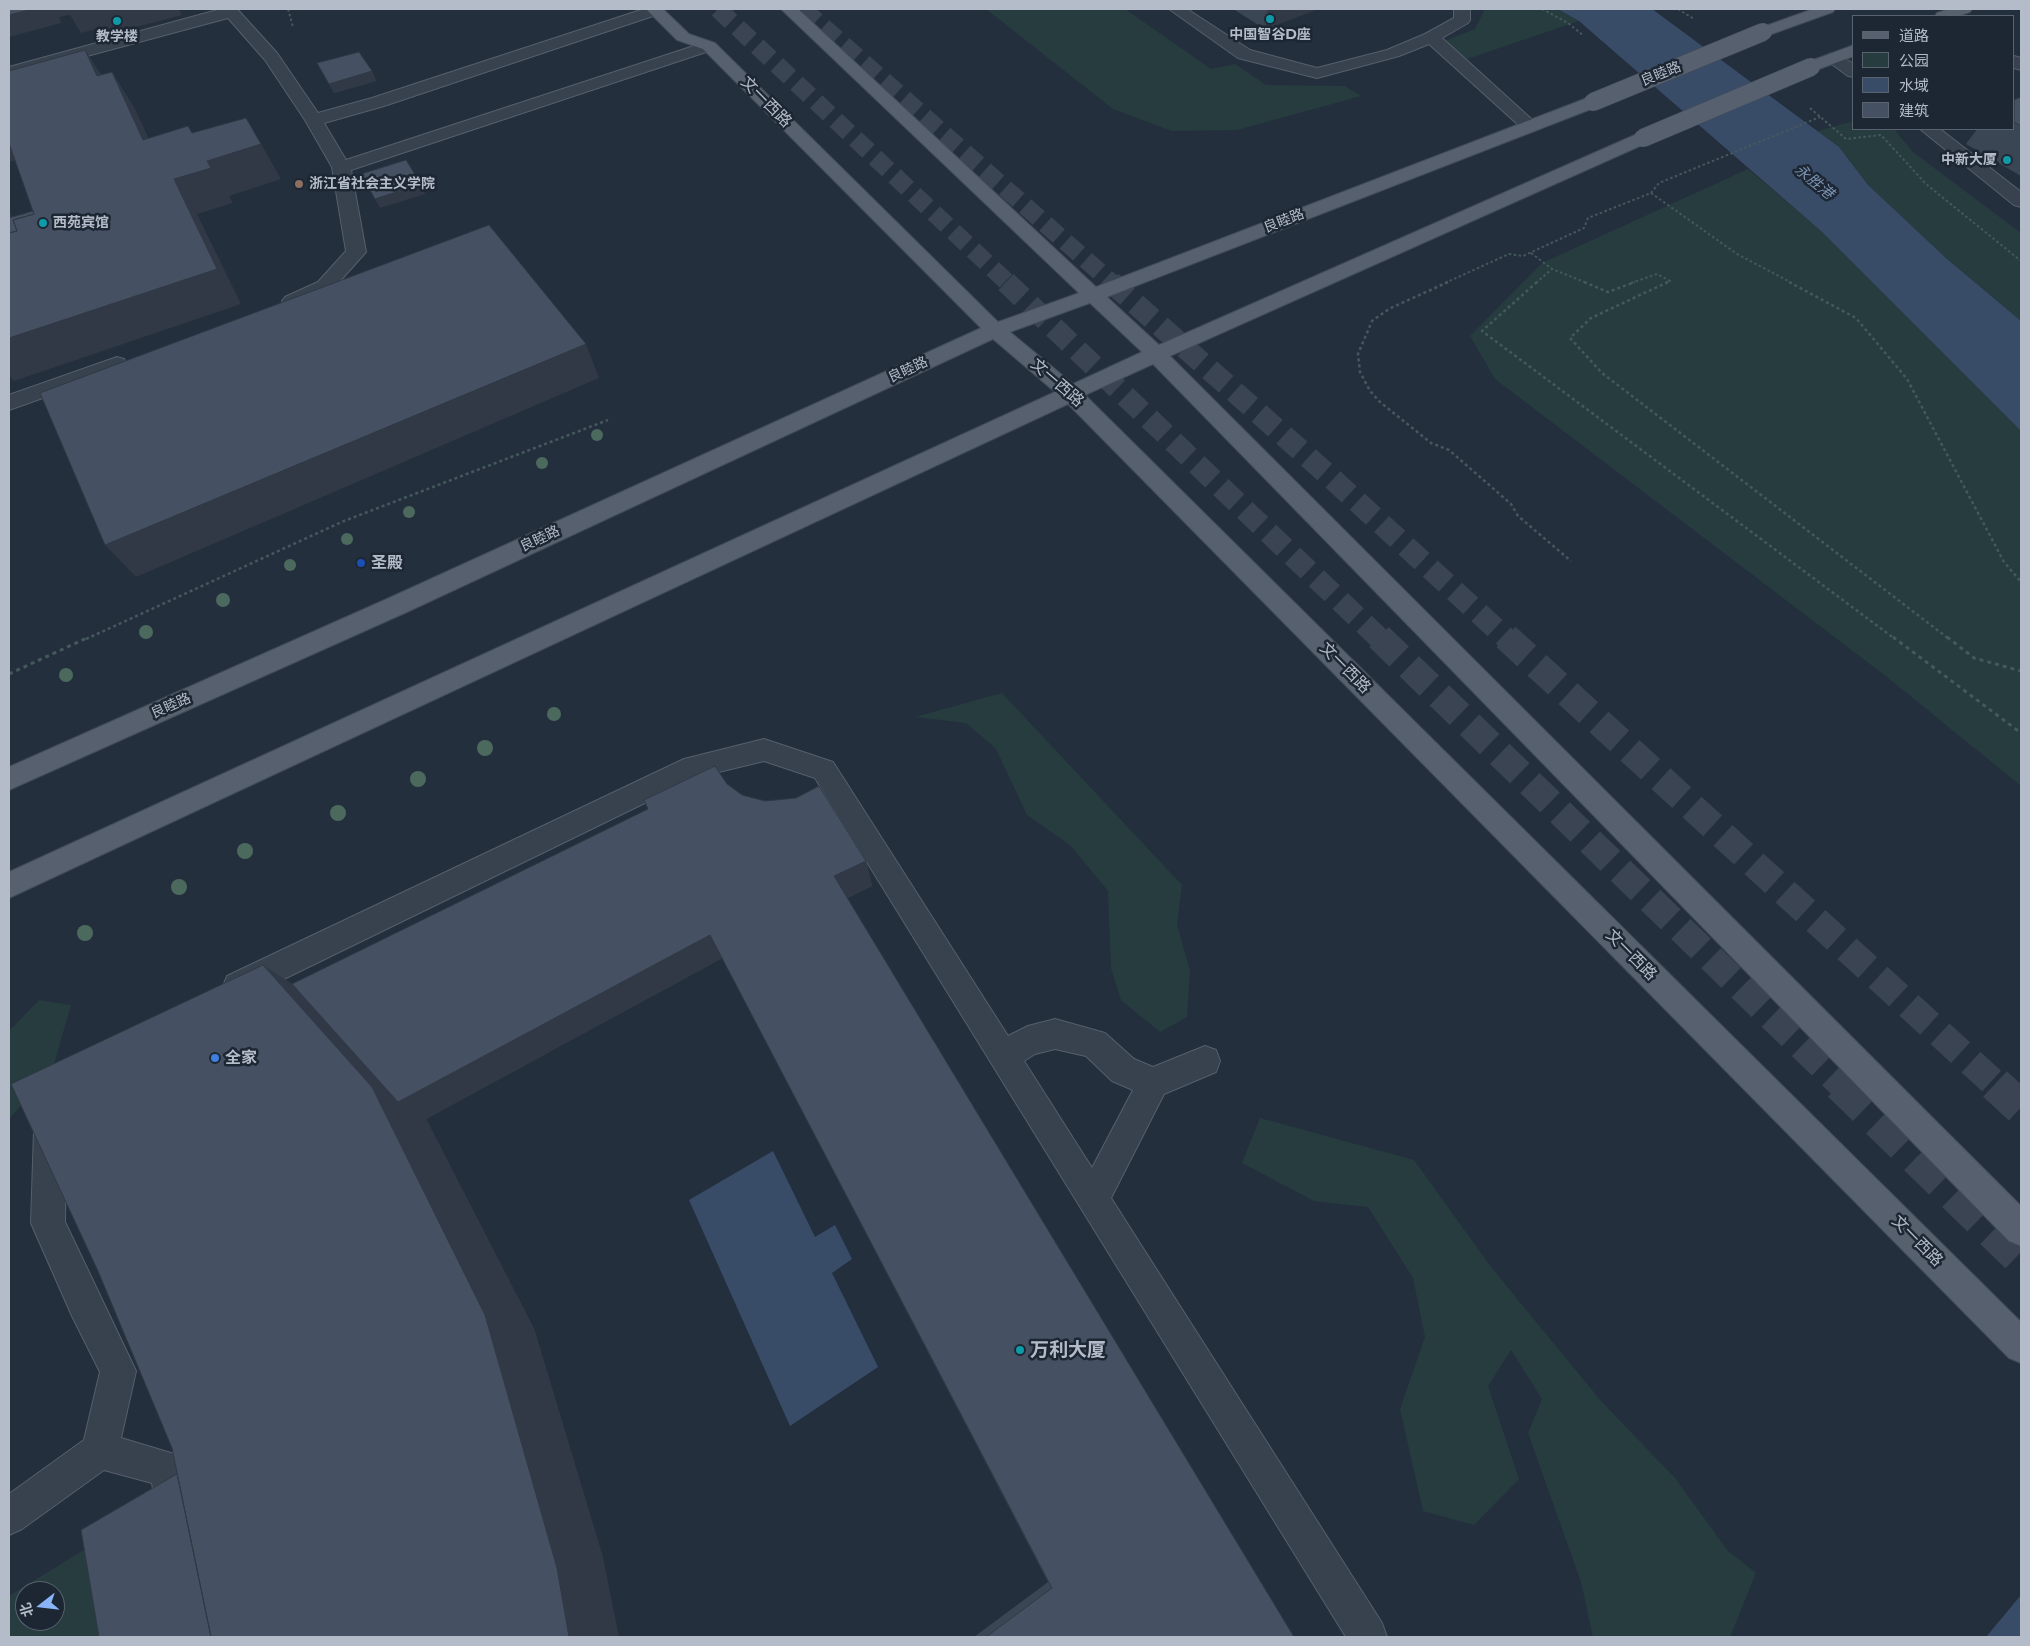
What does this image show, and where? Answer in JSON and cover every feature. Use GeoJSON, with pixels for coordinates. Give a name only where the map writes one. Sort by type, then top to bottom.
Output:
{"type":"FeatureCollection","features":[{"type":"Feature","properties":{"kind":"main road","name":"文一西路"},"geometry":{"type":"LineString","coordinates":[[655,9],[682,37],[709,46],[995,330],[1071,394],[2021,1346]]}},
{"type":"Feature","properties":{"kind":"main road"},"geometry":{"type":"LineString","coordinates":[[789,9],[1156,354],[2021,1229]]}},
{"type":"Feature","properties":{"kind":"main road","name":"良睦路"},"geometry":{"type":"LineString","coordinates":[[9,779],[398,605],[995,330],[1094,295],[1594,102],[1763,32],[1827,9]]}},
{"type":"Feature","properties":{"kind":"main road"},"geometry":{"type":"LineString","coordinates":[[1946,15],[1964,9]]}},
{"type":"Feature","properties":{"kind":"main road"},"geometry":{"type":"LineString","coordinates":[[9,885],[1156,354],[1643,138],[1852,51]]}},
{"type":"Feature","properties":{"kind":"lane"},"geometry":{"type":"LineString","coordinates":[[314,120],[378,102],[655,9]]}},
{"type":"Feature","properties":{"kind":"lane"},"geometry":{"type":"LineString","coordinates":[[1178,9],[1244,54],[1316,74],[1393,53],[1431,37],[1462,20],[1462,9]]}},
{"type":"Feature","properties":{"kind":"lane"},"geometry":{"type":"LineString","coordinates":[[10,69],[230,10],[271,58],[314,120],[341,167],[356,252],[325,286],[277,308]]}},
{"type":"Feature","properties":{"kind":"lane"},"geometry":{"type":"LineString","coordinates":[[1431,37],[1530,126]]}},
{"type":"Feature","properties":{"kind":"lane"},"geometry":{"type":"LineString","coordinates":[[341,167],[709,46]]}},
{"type":"Feature","properties":{"kind":"lane"},"geometry":{"type":"LineString","coordinates":[[1834,58],[1852,71]]}},
{"type":"Feature","properties":{"kind":"lane"},"geometry":{"type":"LineString","coordinates":[[1930,130],[2021,201]]}},
{"type":"Feature","properties":{"kind":"lane"},"geometry":{"type":"LineString","coordinates":[[9,403],[139,357]]}},
{"type":"Feature","properties":{"kind":"lane"},"geometry":{"type":"LineString","coordinates":[[211,1000],[693,767],[764,750],[824,770],[1368,1637]]}},
{"type":"Feature","properties":{"kind":"lane"},"geometry":{"type":"LineString","coordinates":[[1004,1057],[1028,1041],[1055,1034],[1094,1043],[1123,1070],[1153,1083]]}},
{"type":"Feature","properties":{"kind":"lane"},"geometry":{"type":"LineString","coordinates":[[1093,1199],[1153,1083],[1205,1061]]}},
{"type":"Feature","properties":{"kind":"lane"},"geometry":{"type":"LineString","coordinates":[[9,1516],[100,1451],[118,1371],[84,1304],[48,1223],[50,1131],[74,1102]]}},
{"type":"Feature","properties":{"kind":"lane"},"geometry":{"type":"LineString","coordinates":[[100,1451],[168,1469],[182,1544]]}},
{"type":"Feature","properties":{"kind":"path"},"geometry":{"type":"LineString","coordinates":[[1542,9],[1568,23],[1584,36]]}},
{"type":"Feature","properties":{"kind":"path"},"geometry":{"type":"LineString","coordinates":[[1571,561],[1518,516],[1512,504],[1449,450],[1431,443],[1380,402],[1370,391],[1360,372],[1358,354],[1372,321],[1388,309],[1510,254],[1523,256],[1584,228],[1588,218],[1651,193],[1659,183],[1820,117]]}},
{"type":"Feature","properties":{"kind":"path"},"geometry":{"type":"LineString","coordinates":[[1881,135],[1926,184],[2021,261]]}},
{"type":"Feature","properties":{"kind":"path"},"geometry":{"type":"LineString","coordinates":[[1651,193],[1737,254],[1856,318],[1907,379],[2004,562],[2021,582]]}},
{"type":"Feature","properties":{"kind":"path"},"geometry":{"type":"LineString","coordinates":[[1531,252],[1552,268],[1608,292],[1657,274],[1670,281],[1591,318],[1570,338],[1602,373],[1974,658],[2021,671]]}},
{"type":"Feature","properties":{"kind":"path"},"geometry":{"type":"LineString","coordinates":[[1552,268],[1482,331],[2021,733]]}},
{"type":"Feature","properties":{"kind":"path"},"geometry":{"type":"LineString","coordinates":[[9,674],[344,521],[608,420]]}},
{"type":"Feature","properties":{"kind":"green space"},"geometry":{"type":"Polygon","coordinates":[[[986,9],[1125,9],[1211,69],[1235,64],[1266,85],[1345,86],[1361,96],[1237,130],[1172,131],[1113,109],[986,9]]]}},
{"type":"Feature","properties":{"kind":"green space"},"geometry":{"type":"Polygon","coordinates":[[[1485,9],[1558,9],[1579,21],[1455,63],[1432,46],[1475,29],[1485,9]]]}},
{"type":"Feature","properties":{"kind":"green space"},"geometry":{"type":"Polygon","coordinates":[[[1852,122],[1852,130],[1895,130],[1913,152],[2021,233],[2021,321],[1947,259],[1868,185],[1839,147],[1817,131],[1852,122]]]}},
{"type":"Feature","properties":{"kind":"green space"},"geometry":{"type":"Polygon","coordinates":[[[1748,169],[1821,231],[2021,431],[2021,786],[1887,677],[1495,379],[1470,336],[1542,263],[1748,169]]]}},
{"type":"Feature","properties":{"kind":"green space"},"geometry":{"type":"Polygon","coordinates":[[[1002,693],[1182,885],[1177,924],[1190,971],[1187,1017],[1160,1032],[1121,1000],[1111,968],[1108,891],[1070,845],[1027,815],[996,749],[966,723],[915,717],[1002,693]]]}},
{"type":"Feature","properties":{"kind":"green space"},"geometry":{"type":"Polygon","coordinates":[[[39,1000],[71,1005],[52,1071],[9,1119],[9,1031],[39,1000]]]}},
{"type":"Feature","properties":{"kind":"green space"},"geometry":{"type":"Polygon","coordinates":[[[1260,1118],[1414,1160],[1491,1267],[1601,1401],[1675,1478],[1728,1551],[1756,1573],[1730,1637],[1593,1637],[1581,1582],[1528,1433],[1542,1399],[1511,1350],[1488,1386],[1519,1479],[1474,1525],[1423,1511],[1400,1409],[1425,1337],[1413,1278],[1368,1207],[1314,1201],[1242,1163],[1260,1118]]]}},
{"type":"Feature","properties":{"kind":"green space"},"geometry":{"type":"Polygon","coordinates":[[[121,1527],[141,1637],[9,1637],[9,1596],[15,1592],[15,1631],[65,1631],[65,1581],[33,1581],[121,1527]]]}},
{"type":"Feature","properties":{"kind":"water","name":"永胜港"},"geometry":{"type":"Polygon","coordinates":[[[1558,9],[1652,9],[1839,147],[1868,185],[1947,259],[2021,321],[2021,431],[1821,231],[1579,21],[1558,9]]]}},
{"type":"Feature","properties":{"kind":"water"},"geometry":{"type":"Polygon","coordinates":[[[773,1151],[815,1237],[835,1225],[852,1259],[832,1273],[878,1367],[790,1426],[689,1200],[773,1151]]]}},
{"type":"Feature","properties":{"kind":"water"},"geometry":{"type":"Polygon","coordinates":[[[2021,1595],[2021,1637],[1986,1637],[2021,1595]]]}},
{"type":"Feature","properties":{"kind":"building"},"geometry":{"type":"Polygon","coordinates":[[[9,9],[33,9],[9,15],[9,9]]]}},
{"type":"Feature","properties":{"kind":"building"},"geometry":{"type":"Polygon","coordinates":[[[85,50],[97,76],[112,72],[143,140],[188,126],[192,133],[246,118],[261,144],[207,161],[211,168],[174,179],[217,269],[9,338],[9,233],[17,231],[13,220],[34,214],[9,143],[9,71],[85,50]]]}},
{"type":"Feature","properties":{"kind":"building"},"geometry":{"type":"Polygon","coordinates":[[[359,52],[372,71],[329,84],[317,63],[359,52]]]}},
{"type":"Feature","properties":{"kind":"building"},"geometry":{"type":"Polygon","coordinates":[[[2021,97],[2021,126],[2015,123],[2015,100],[2021,97]]]}},
{"type":"Feature","properties":{"kind":"building"},"geometry":{"type":"Polygon","coordinates":[[[406,160],[421,184],[375,199],[361,174],[406,160]]]}},
{"type":"Feature","properties":{"kind":"building"},"geometry":{"type":"Polygon","coordinates":[[[33,211],[34,214],[13,220],[17,231],[9,233],[9,218],[33,211]]]}},
{"type":"Feature","properties":{"kind":"building"},"geometry":{"type":"Polygon","coordinates":[[[489,225],[586,344],[105,545],[40,393],[489,225]]]}},
{"type":"Feature","properties":{"kind":"building","name":"万利大厦"},"geometry":{"type":"Polygon","coordinates":[[[715,766],[727,784],[742,795],[765,801],[796,798],[819,786],[866,861],[834,876],[1294,1637],[986,1637],[1052,1588],[710,935],[398,1102],[292,984],[648,809],[644,800],[715,766]]]}},
{"type":"Feature","properties":{"kind":"building"},"geometry":{"type":"Polygon","coordinates":[[[263,965],[372,1087],[485,1315],[557,1568],[569,1637],[211,1637],[172,1448],[98,1271],[11,1084],[263,965]]]}},
{"type":"Feature","properties":{"kind":"building"},"geometry":{"type":"Polygon","coordinates":[[[177,1474],[211,1637],[99,1637],[81,1530],[177,1474]]]}},
{"type":"Feature","properties":{"kind":"tunnel"},"geometry":{"type":"LineString","coordinates":[[718,9],[1008,283]]}},
{"type":"Feature","properties":{"kind":"tunnel"},"geometry":{"type":"LineString","coordinates":[[803,9],[1112,283]]}},
{"type":"Feature","properties":{"kind":"tunnel"},"geometry":{"type":"LineString","coordinates":[[1006,282],[1380,639]]}},
{"type":"Feature","properties":{"kind":"tunnel"},"geometry":{"type":"LineString","coordinates":[[1111,282],[1327,474],[1507,639]]}},
{"type":"Feature","properties":{"kind":"tunnel"},"geometry":{"type":"LineString","coordinates":[[1379,637],[1842,1085]]}},
{"type":"Feature","properties":{"kind":"tunnel"},"geometry":{"type":"LineString","coordinates":[[1506,637],[1996,1085]]}},
{"type":"Feature","properties":{"kind":"tunnel"},"geometry":{"type":"LineString","coordinates":[[1840,1084],[2021,1259]]}},
{"type":"Feature","properties":{"kind":"tunnel"},"geometry":{"type":"LineString","coordinates":[[1995,1084],[2021,1108]]}},
{"type":"Feature","properties":{"kind":"place","name":"中国智谷D座"},"geometry":{"type":"Point","coordinates":[1270,19]}},
{"type":"Feature","properties":{"kind":"place","name":"教学楼"},"geometry":{"type":"Point","coordinates":[117,21]}},
{"type":"Feature","properties":{"kind":"place","name":"中新大厦"},"geometry":{"type":"Point","coordinates":[2007,160]}},
{"type":"Feature","properties":{"kind":"place","name":"浙江省社会主义学院"},"geometry":{"type":"Point","coordinates":[299,184]}},
{"type":"Feature","properties":{"kind":"place","name":"西苑宾馆"},"geometry":{"type":"Point","coordinates":[43,223]}},
{"type":"Feature","properties":{"kind":"place","name":"圣殿"},"geometry":{"type":"Point","coordinates":[361,563]}},
{"type":"Feature","properties":{"kind":"place","name":"全家"},"geometry":{"type":"Point","coordinates":[215,1058]}},
{"type":"Feature","properties":{"kind":"place","name":"万利大厦"},"geometry":{"type":"Point","coordinates":[1020,1350]}}]}
